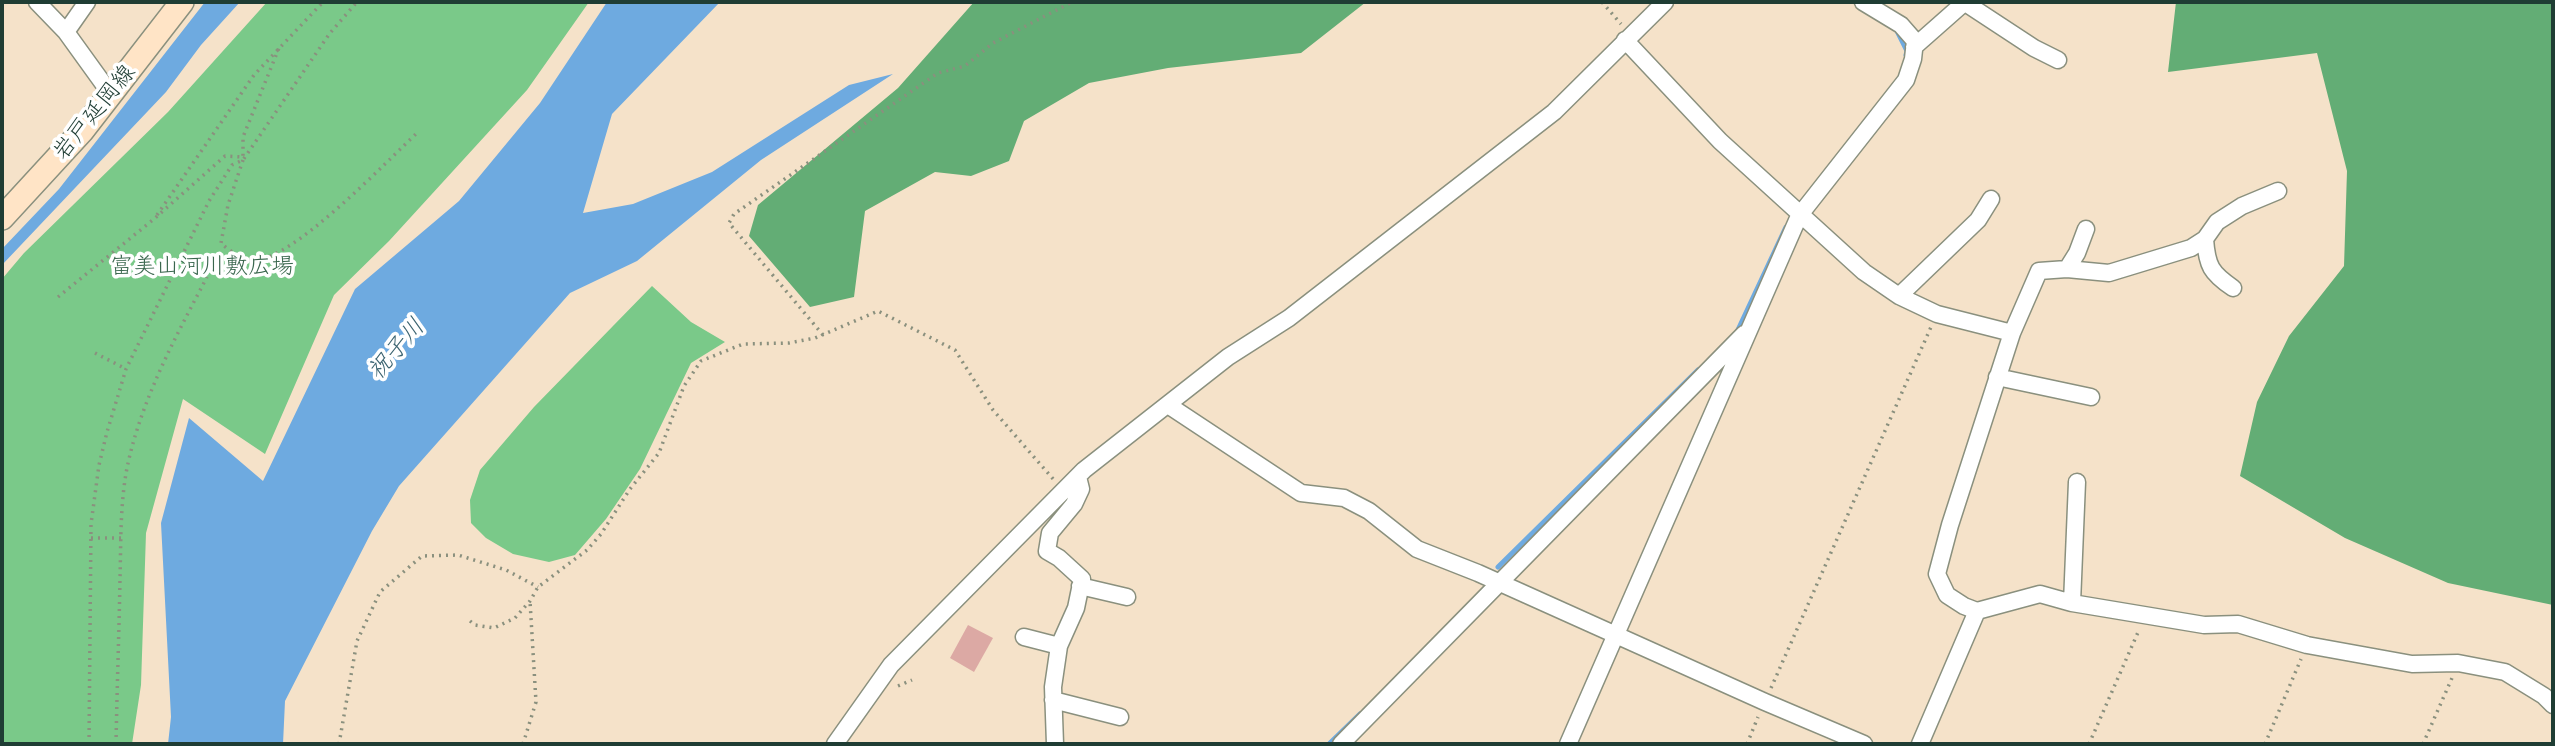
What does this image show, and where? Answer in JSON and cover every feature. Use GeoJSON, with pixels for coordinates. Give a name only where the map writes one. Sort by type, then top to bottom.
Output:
{"type":"FeatureCollection","features":[{"type":"Feature","properties":{"kind":"main road","name":"岩戸延岡線"},"geometry":{"type":"LineString","coordinates":[[2,218],[82,131],[182,2]]}},
{"type":"Feature","properties":{"kind":"street"},"geometry":{"type":"LineString","coordinates":[[37,2],[66,32],[110,93]]}},
{"type":"Feature","properties":{"kind":"street"},"geometry":{"type":"LineString","coordinates":[[66,32],[87,2]]}},
{"type":"Feature","properties":{"kind":"street"},"geometry":{"type":"LineString","coordinates":[[835,744],[891,665],[1078,477],[1228,357],[1289,318],[1554,112],[1665,2]]}},
{"type":"Feature","properties":{"kind":"street"},"geometry":{"type":"LineString","coordinates":[[1914,47],[1964,2],[2034,48],[2058,60]]}},
{"type":"Feature","properties":{"kind":"street"},"geometry":{"type":"LineString","coordinates":[[1568,744],[1800,216],[1906,80],[1913,60],[1915,41],[1901,25],[1870,6]]}},
{"type":"Feature","properties":{"kind":"street"},"geometry":{"type":"LineString","coordinates":[[1628,37],[1720,141],[1864,272],[1899,296],[1937,314],[2011,333]]}},
{"type":"Feature","properties":{"kind":"street"},"geometry":{"type":"LineString","coordinates":[[2278,191],[2242,206],[2217,222],[2205,239],[2191,248],[2109,273],[2067,269],[2039,271],[2011,333],[1950,524],[1937,574],[1947,595],[1977,611],[2040,594],[2072,603],[2204,625],[2238,624],[2307,645],[2412,664],[2458,663],[2505,672],[2544,696],[2553,705]]}},
{"type":"Feature","properties":{"kind":"street"},"geometry":{"type":"LineString","coordinates":[[1899,296],[1978,220],[1991,199]]}},
{"type":"Feature","properties":{"kind":"street"},"geometry":{"type":"LineString","coordinates":[[2067,269],[2077,253],[2086,229]]}},
{"type":"Feature","properties":{"kind":"street"},"geometry":{"type":"LineString","coordinates":[[2205,239],[2207,262],[2219,278],[2233,288]]}},
{"type":"Feature","properties":{"kind":"street"},"geometry":{"type":"LineString","coordinates":[[1340,744],[1748,330]]}},
{"type":"Feature","properties":{"kind":"street"},"geometry":{"type":"LineString","coordinates":[[1997,377],[2091,397]]}},
{"type":"Feature","properties":{"kind":"street"},"geometry":{"type":"LineString","coordinates":[[1168,405],[1301,493],[1344,498],[1369,511],[1417,549],[1864,744]]}},
{"type":"Feature","properties":{"kind":"street"},"geometry":{"type":"LineString","coordinates":[[1055,744],[1054,700],[1059,646],[1076,608],[1082,579],[1047,551],[1050,533],[1074,504],[1081,489],[1078,477]]}},
{"type":"Feature","properties":{"kind":"street"},"geometry":{"type":"LineString","coordinates":[[2072,603],[2077,482]]}},
{"type":"Feature","properties":{"kind":"street"},"geometry":{"type":"LineString","coordinates":[[1080,586],[1127,597]]}},
{"type":"Feature","properties":{"kind":"street"},"geometry":{"type":"LineString","coordinates":[[1920,744],[1977,611]]}},
{"type":"Feature","properties":{"kind":"street"},"geometry":{"type":"LineString","coordinates":[[1024,638],[1059,646]]}},
{"type":"Feature","properties":{"kind":"street"},"geometry":{"type":"LineString","coordinates":[[1054,700],[1120,717]]}},
{"type":"Feature","properties":{"kind":"path"},"geometry":{"type":"LineString","coordinates":[[154,219],[254,75],[323,2]]}},
{"type":"Feature","properties":{"kind":"path"},"geometry":{"type":"LineString","coordinates":[[357,2],[330,33],[243,159],[228,205],[222,243],[226,248],[256,260],[275,255],[302,239],[418,132]]}},
{"type":"Feature","properties":{"kind":"path"},"geometry":{"type":"LineString","coordinates":[[823,335],[729,223],[734,215],[938,73],[965,66],[993,43],[1072,2]]}},
{"type":"Feature","properties":{"kind":"path"},"geometry":{"type":"LineString","coordinates":[[1602,2],[1628,37]]}},
{"type":"Feature","properties":{"kind":"path"},"geometry":{"type":"LineString","coordinates":[[243,159],[243,137],[279,48]]}},
{"type":"Feature","properties":{"kind":"path"},"geometry":{"type":"LineString","coordinates":[[58,297],[154,219],[225,156],[243,159]]}},
{"type":"Feature","properties":{"kind":"path"},"geometry":{"type":"LineString","coordinates":[[89,744],[91,538],[99,465],[126,369],[209,201],[232,165],[243,159]]}},
{"type":"Feature","properties":{"kind":"path"},"geometry":{"type":"LineString","coordinates":[[116,744],[121,538],[127,469],[142,415],[172,342],[207,278]]}},
{"type":"Feature","properties":{"kind":"path"},"geometry":{"type":"LineString","coordinates":[[470,621],[475,625],[494,628],[515,618],[538,587],[587,550],[659,453],[684,386],[701,361],[743,344],[789,344],[823,335],[878,312],[955,350],[993,410],[1064,492]]}},
{"type":"Feature","properties":{"kind":"path"},"geometry":{"type":"LineString","coordinates":[[1746,744],[1937,314]]}},
{"type":"Feature","properties":{"kind":"path"},"geometry":{"type":"LineString","coordinates":[[95,353],[126,369]]}},
{"type":"Feature","properties":{"kind":"path"},"geometry":{"type":"LineString","coordinates":[[91,538],[121,538]]}},
{"type":"Feature","properties":{"kind":"path"},"geometry":{"type":"LineString","coordinates":[[339,744],[357,641],[380,592],[422,556],[458,555],[506,570],[538,587]]}},
{"type":"Feature","properties":{"kind":"path"},"geometry":{"type":"LineString","coordinates":[[523,744],[537,702],[530,601]]}},
{"type":"Feature","properties":{"kind":"path"},"geometry":{"type":"LineString","coordinates":[[2089,744],[2146,615]]}},
{"type":"Feature","properties":{"kind":"path"},"geometry":{"type":"LineString","coordinates":[[2265,744],[2307,645]]}},
{"type":"Feature","properties":{"kind":"path"},"geometry":{"type":"LineString","coordinates":[[2423,744],[2458,663]]}},
{"type":"Feature","properties":{"kind":"green space","name":"富美山河川敷広場"},"geometry":{"type":"Polygon","coordinates":[[[267,2],[589,2],[527,90],[389,241],[334,295],[265,454],[183,399],[146,533],[141,685],[132,744],[2,744],[2,279],[24,253],[168,112],[267,2]]]}},
{"type":"Feature","properties":{"kind":"green space"},"geometry":{"type":"Polygon","coordinates":[[[974,2],[1366,2],[1301,53],[1168,68],[1089,83],[1024,121],[1009,161],[971,176],[935,172],[865,211],[854,297],[810,307],[749,236],[758,205],[898,88],[974,2]]]}},
{"type":"Feature","properties":{"kind":"green space"},"geometry":{"type":"Polygon","coordinates":[[[2176,2],[2553,2],[2553,605],[2448,583],[2345,538],[2240,476],[2257,402],[2289,336],[2344,266],[2347,171],[2317,53],[2168,72],[2176,2]]]}},
{"type":"Feature","properties":{"kind":"green space"},"geometry":{"type":"Polygon","coordinates":[[[652,286],[691,322],[725,342],[691,363],[640,469],[606,519],[575,555],[549,562],[513,554],[486,538],[471,523],[470,500],[480,470],[534,407],[652,286]]]}},
{"type":"Feature","properties":{"kind":"water"},"geometry":{"type":"Polygon","coordinates":[[[205,2],[240,2],[201,45],[166,92],[2,265],[2,249],[59,189],[205,2]]]}},
{"type":"Feature","properties":{"kind":"water","name":"祝子川"},"geometry":{"type":"Polygon","coordinates":[[[607,2],[720,2],[612,114],[583,213],[633,204],[712,172],[849,85],[893,74],[761,160],[637,261],[570,293],[399,486],[372,531],[285,701],[283,744],[168,744],[171,717],[161,523],[189,418],[263,481],[355,289],[459,201],[540,103],[607,2]]]}},
{"type":"Feature","properties":{"kind":"building"},"geometry":{"type":"Polygon","coordinates":[[[968,625],[993,638],[974,672],[950,658],[968,625]]]}},
{"type":"Feature","properties":{"kind":"waterway"},"geometry":{"type":"LineString","coordinates":[[1896,29],[1907,51],[1906,55]]}},
{"type":"Feature","properties":{"kind":"waterway"},"geometry":{"type":"LineString","coordinates":[[1737,332],[1786,227]]}},
{"type":"Feature","properties":{"kind":"waterway"},"geometry":{"type":"LineString","coordinates":[[1498,567],[1698,370]]}},
{"type":"Feature","properties":{"kind":"waterway"},"geometry":{"type":"LineString","coordinates":[[1329,744],[1360,714]]}}]}
